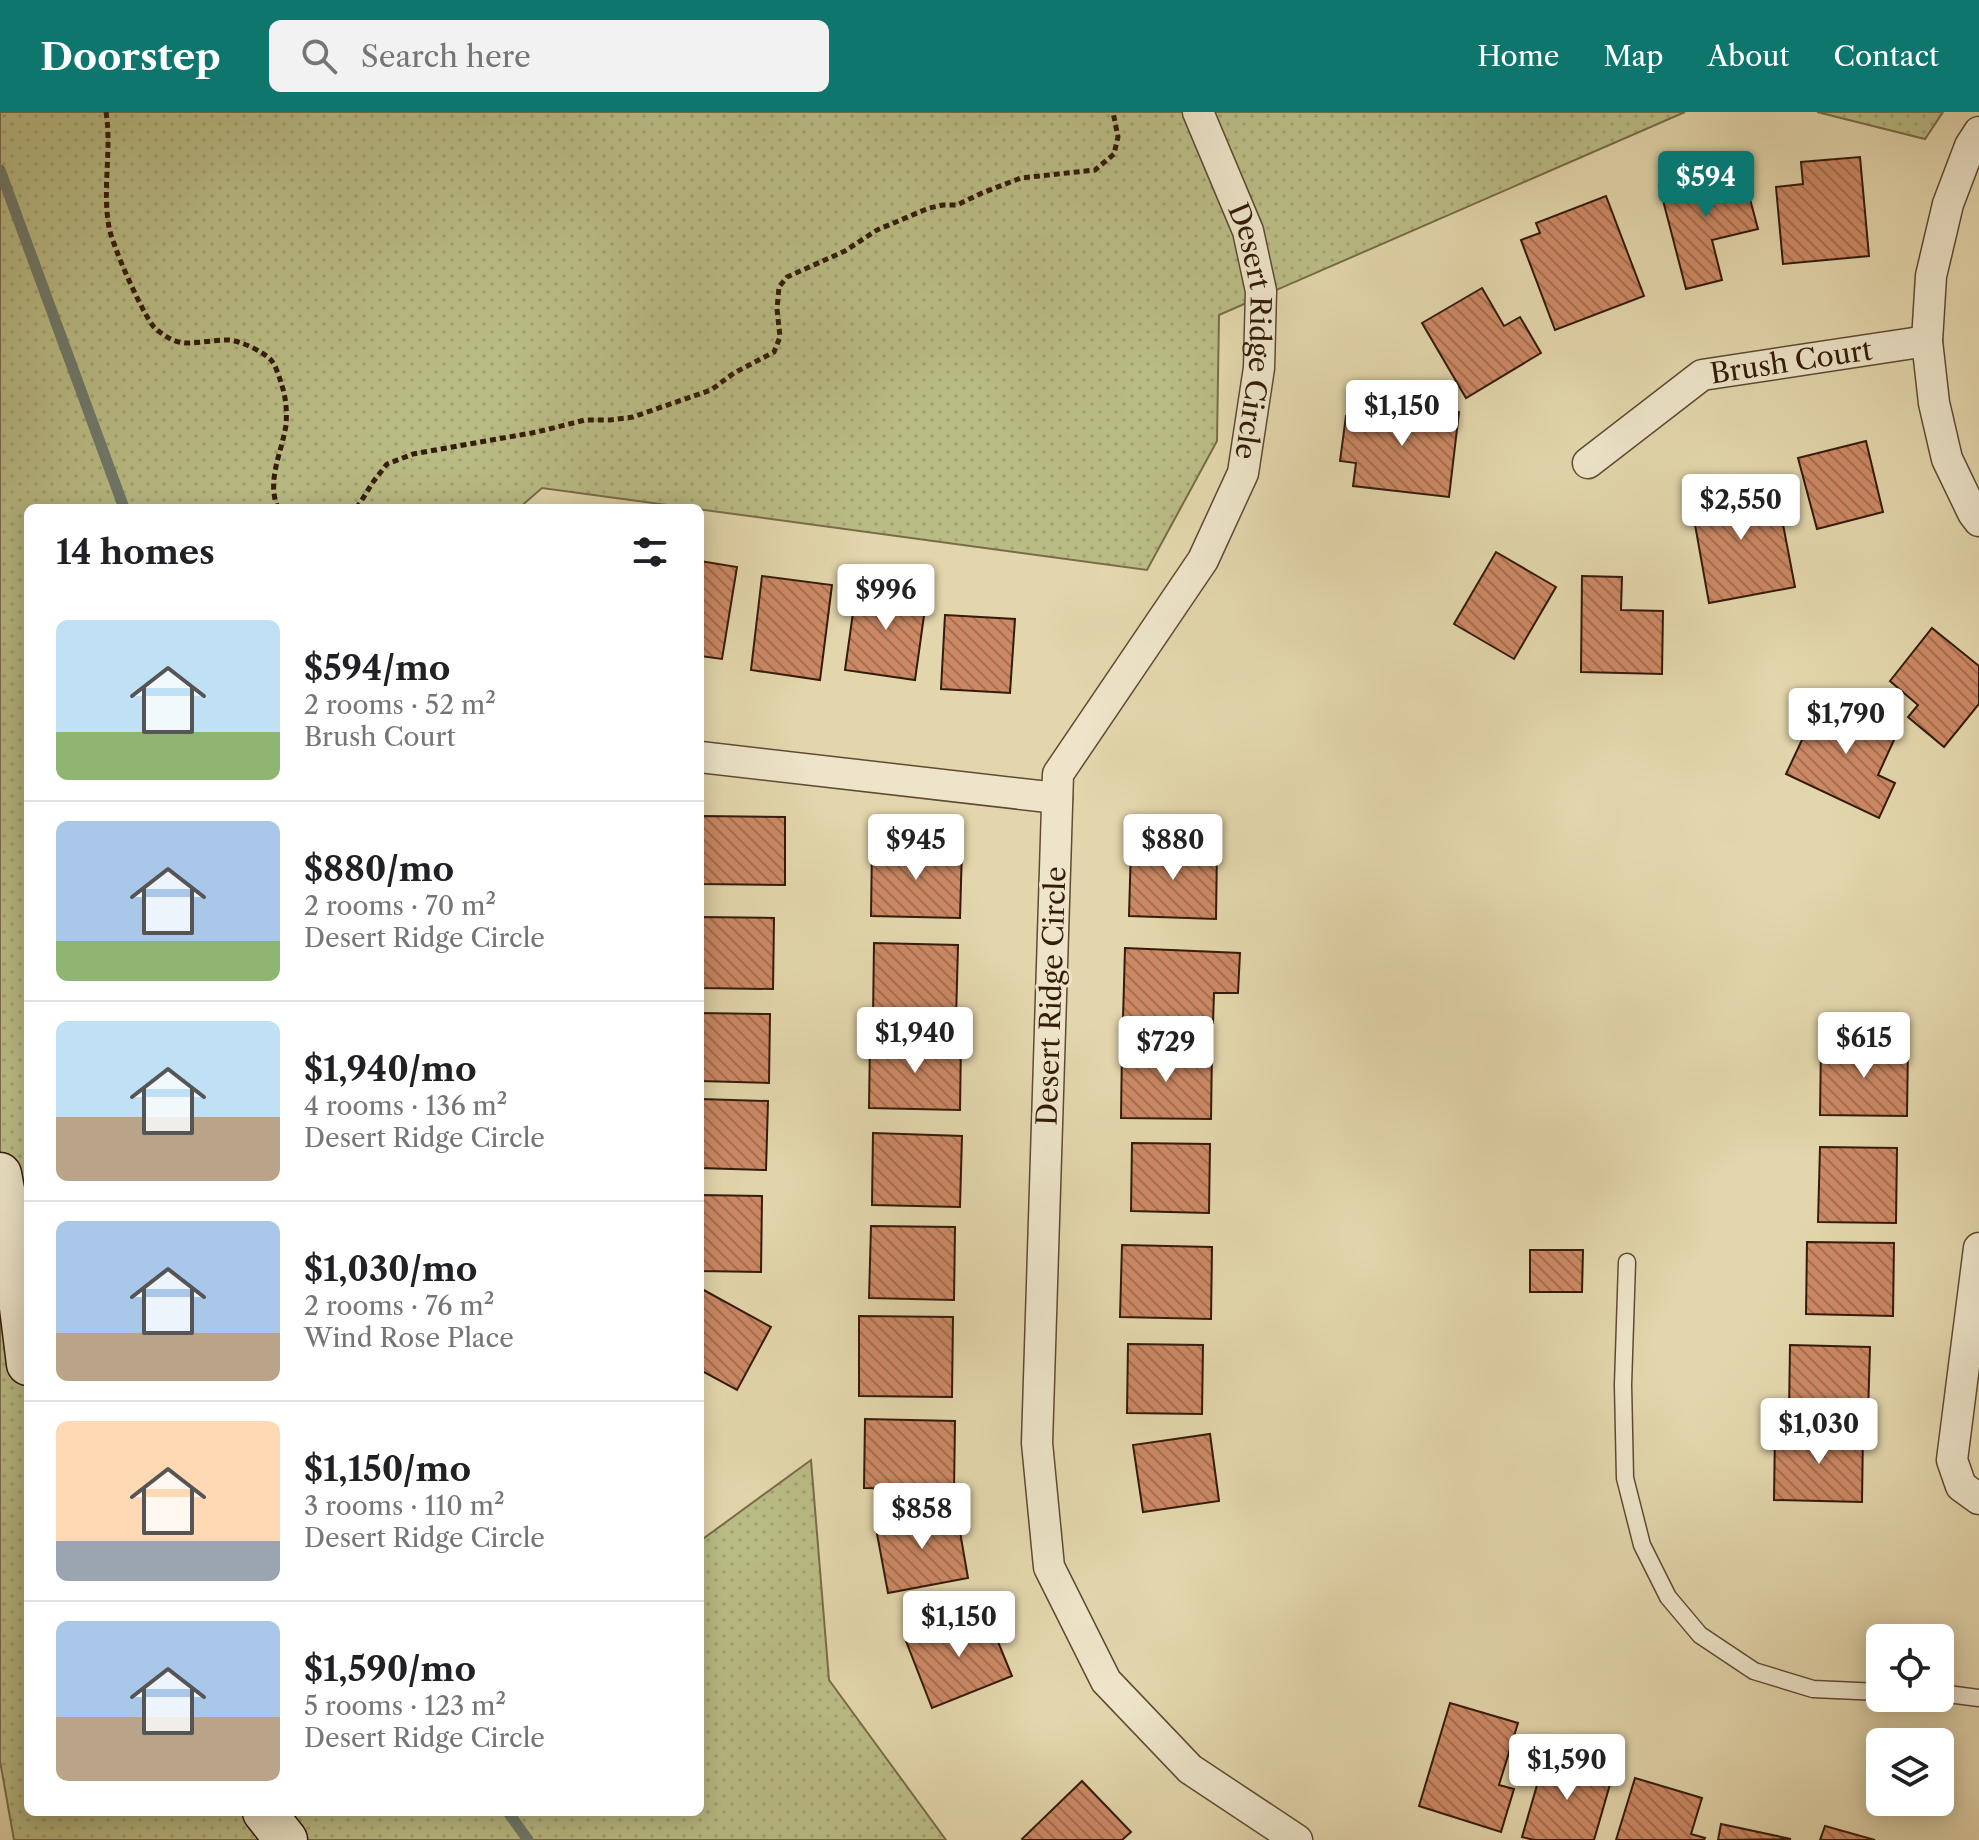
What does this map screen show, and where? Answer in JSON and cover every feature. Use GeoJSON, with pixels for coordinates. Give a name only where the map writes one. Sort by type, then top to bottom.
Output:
{"type":"FeatureCollection","features":[{"type":"Feature","properties":{"kind":"street","name":"Desert Ridge Circle"},"geometry":{"type":"LineString","coordinates":[[1198,112],[1248,231],[1261,291],[1259,368],[1243,473],[1203,560],[1058,774],[1037,1443],[1049,1567],[1106,1681],[1190,1769],[1297,1840]]}},
{"type":"Feature","properties":{"kind":"street"},"geometry":{"type":"LineString","coordinates":[[1979,132],[1970,146],[1948,204],[1931,276],[1927,341],[1934,403],[1947,459],[1979,521]]}},
{"type":"Feature","properties":{"kind":"street","name":"Brush Court"},"geometry":{"type":"LineString","coordinates":[[1588,463],[1702,375],[1927,341]]}},
{"type":"Feature","properties":{"kind":"street"},"geometry":{"type":"LineString","coordinates":[[704,757],[1057,798]]}},
{"type":"Feature","properties":{"kind":"street"},"geometry":{"type":"LineString","coordinates":[[0,1174],[13,1243],[24,1332]]}},
{"type":"Feature","properties":{"kind":"street"},"geometry":{"type":"LineString","coordinates":[[1979,1248],[1952,1460],[1961,1486],[1979,1499]]}},
{"type":"Feature","properties":{"kind":"street"},"geometry":{"type":"LineString","coordinates":[[267,1816],[286,1840]]}},
{"type":"Feature","properties":{"kind":"lane"},"geometry":{"type":"LineString","coordinates":[[1627,1262],[1623,1385],[1625,1478],[1642,1545],[1668,1597],[1700,1635],[1754,1671],[1813,1689],[1866,1691]]}},
{"type":"Feature","properties":{"kind":"lane"},"geometry":{"type":"LineString","coordinates":[[1954,1695],[1979,1698]]}},
{"type":"Feature","properties":{"kind":"path"},"geometry":{"type":"LineString","coordinates":[[106,112],[109,129],[106,203],[109,231],[137,298],[155,327],[177,343],[230,340],[254,349],[272,361],[280,378],[285,396],[286,425],[274,476],[276,504]]}},
{"type":"Feature","properties":{"kind":"path"},"geometry":{"type":"LineString","coordinates":[[359,504],[387,464],[413,454],[537,432],[585,420],[633,417],[711,390],[734,373],[774,352],[780,337],[777,309],[779,287],[787,277],[845,251],[877,230],[929,208],[957,205],[1021,178],[1095,170],[1114,154],[1118,137],[1113,112]]}},
{"type":"Feature","properties":{"kind":"green space"},"geometry":{"type":"Polygon","coordinates":[[[0,112],[1685,112],[1219,315],[1217,441],[1147,570],[704,510],[704,504],[660,504],[542,488],[524,504],[24,504],[24,1816],[704,1816],[704,1538],[811,1460],[829,1680],[946,1840],[14,1840],[0,1761],[0,112]]]}},
{"type":"Feature","properties":{"kind":"green space"},"geometry":{"type":"Polygon","coordinates":[[[1817,112],[1943,112],[1925,139],[1817,112]]]}},
{"type":"Feature","properties":{"kind":"building"},"geometry":{"type":"Polygon","coordinates":[[[1860,157],[1869,256],[1783,264],[1776,187],[1803,184],[1801,162],[1860,157]]]}},
{"type":"Feature","properties":{"kind":"building"},"geometry":{"type":"Polygon","coordinates":[[[1741,165],[1758,229],[1712,240],[1722,280],[1686,289],[1659,185],[1741,165]]]}},
{"type":"Feature","properties":{"kind":"building"},"geometry":{"type":"Polygon","coordinates":[[[1606,196],[1644,296],[1555,330],[1521,240],[1540,233],[1536,223],[1606,196]]]}},
{"type":"Feature","properties":{"kind":"building"},"geometry":{"type":"Polygon","coordinates":[[[1482,288],[1504,326],[1520,317],[1541,353],[1466,398],[1422,323],[1482,288]]]}},
{"type":"Feature","properties":{"kind":"building"},"geometry":{"type":"Polygon","coordinates":[[[1364,400],[1459,412],[1449,497],[1353,486],[1356,463],[1340,461],[1346,416],[1362,418],[1364,400]]]}},
{"type":"Feature","properties":{"kind":"building"},"geometry":{"type":"Polygon","coordinates":[[[1866,441],[1883,512],[1817,529],[1798,458],[1866,441]]]}},
{"type":"Feature","properties":{"kind":"building"},"geometry":{"type":"Polygon","coordinates":[[[1731,483],[1733,496],[1776,488],[1795,587],[1709,603],[1689,491],[1731,483]]]}},
{"type":"Feature","properties":{"kind":"building"},"geometry":{"type":"Polygon","coordinates":[[[1496,552],[1556,587],[1514,659],[1454,624],[1496,552]]]}},
{"type":"Feature","properties":{"kind":"building"},"geometry":{"type":"Polygon","coordinates":[[[704,562],[737,567],[722,659],[704,657],[704,562]]]}},
{"type":"Feature","properties":{"kind":"building"},"geometry":{"type":"Polygon","coordinates":[[[762,576],[832,585],[820,680],[751,670],[762,576]]]}},
{"type":"Feature","properties":{"kind":"building"},"geometry":{"type":"Polygon","coordinates":[[[1582,576],[1622,577],[1621,610],[1663,611],[1662,674],[1581,672],[1582,576]]]}},
{"type":"Feature","properties":{"kind":"building"},"geometry":{"type":"Polygon","coordinates":[[[857,584],[927,594],[915,680],[845,670],[857,584]]]}},
{"type":"Feature","properties":{"kind":"building"},"geometry":{"type":"Polygon","coordinates":[[[945,615],[1015,619],[1010,693],[941,689],[945,615]]]}},
{"type":"Feature","properties":{"kind":"building"},"geometry":{"type":"Polygon","coordinates":[[[1932,628],[1979,666],[1979,704],[1944,747],[1908,717],[1918,705],[1890,681],[1932,628]]]}},
{"type":"Feature","properties":{"kind":"building"},"geometry":{"type":"Polygon","coordinates":[[[1824,693],[1899,729],[1878,775],[1895,783],[1879,818],[1786,774],[1824,693]]]}},
{"type":"Feature","properties":{"kind":"building"},"geometry":{"type":"Polygon","coordinates":[[[704,816],[785,817],[785,885],[704,884],[704,816]]]}},
{"type":"Feature","properties":{"kind":"building"},"geometry":{"type":"Polygon","coordinates":[[[872,846],[962,848],[960,918],[871,916],[872,846]]]}},
{"type":"Feature","properties":{"kind":"building"},"geometry":{"type":"Polygon","coordinates":[[[1131,846],[1217,848],[1216,919],[1129,916],[1131,846]]]}},
{"type":"Feature","properties":{"kind":"building"},"geometry":{"type":"Polygon","coordinates":[[[704,917],[774,918],[773,989],[704,988],[704,917]]]}},
{"type":"Feature","properties":{"kind":"building"},"geometry":{"type":"Polygon","coordinates":[[[874,943],[958,945],[956,1020],[873,1018],[874,943]]]}},
{"type":"Feature","properties":{"kind":"building"},"geometry":{"type":"Polygon","coordinates":[[[1125,948],[1240,953],[1238,993],[1214,993],[1213,1023],[1123,1019],[1125,948]]]}},
{"type":"Feature","properties":{"kind":"building"},"geometry":{"type":"Polygon","coordinates":[[[704,1013],[770,1014],[769,1083],[704,1081],[704,1013]]]}},
{"type":"Feature","properties":{"kind":"building"},"geometry":{"type":"Polygon","coordinates":[[[870,1040],[961,1041],[960,1110],[869,1108],[870,1040]]]}},
{"type":"Feature","properties":{"kind":"building"},"geometry":{"type":"Polygon","coordinates":[[[1821,1044],[1908,1045],[1907,1116],[1820,1115],[1821,1044]]]}},
{"type":"Feature","properties":{"kind":"building"},"geometry":{"type":"Polygon","coordinates":[[[1122,1048],[1212,1049],[1211,1119],[1121,1118],[1122,1048]]]}},
{"type":"Feature","properties":{"kind":"building"},"geometry":{"type":"Polygon","coordinates":[[[704,1099],[768,1101],[766,1170],[704,1168],[704,1099]]]}},
{"type":"Feature","properties":{"kind":"building"},"geometry":{"type":"Polygon","coordinates":[[[873,1133],[962,1136],[960,1207],[872,1205],[873,1133]]]}},
{"type":"Feature","properties":{"kind":"building"},"geometry":{"type":"Polygon","coordinates":[[[1132,1143],[1210,1144],[1209,1213],[1131,1211],[1132,1143]]]}},
{"type":"Feature","properties":{"kind":"building"},"geometry":{"type":"Polygon","coordinates":[[[1820,1147],[1897,1148],[1896,1223],[1818,1222],[1820,1147]]]}},
{"type":"Feature","properties":{"kind":"building"},"geometry":{"type":"Polygon","coordinates":[[[704,1195],[762,1196],[761,1272],[704,1271],[704,1195]]]}},
{"type":"Feature","properties":{"kind":"building"},"geometry":{"type":"Polygon","coordinates":[[[871,1226],[955,1227],[954,1300],[869,1298],[871,1226]]]}},
{"type":"Feature","properties":{"kind":"building"},"geometry":{"type":"Polygon","coordinates":[[[1807,1242],[1894,1243],[1893,1316],[1806,1314],[1807,1242]]]}},
{"type":"Feature","properties":{"kind":"building"},"geometry":{"type":"Polygon","coordinates":[[[1122,1245],[1212,1247],[1211,1319],[1120,1317],[1122,1245]]]}},
{"type":"Feature","properties":{"kind":"building"},"geometry":{"type":"Polygon","coordinates":[[[1530,1250],[1583,1250],[1582,1292],[1530,1292],[1530,1250]]]}},
{"type":"Feature","properties":{"kind":"building"},"geometry":{"type":"Polygon","coordinates":[[[704,1290],[771,1327],[737,1390],[704,1372],[704,1290]]]}},
{"type":"Feature","properties":{"kind":"building"},"geometry":{"type":"Polygon","coordinates":[[[859,1316],[953,1317],[952,1397],[859,1396],[859,1316]]]}},
{"type":"Feature","properties":{"kind":"building"},"geometry":{"type":"Polygon","coordinates":[[[1128,1344],[1203,1345],[1202,1414],[1127,1413],[1128,1344]]]}},
{"type":"Feature","properties":{"kind":"building"},"geometry":{"type":"Polygon","coordinates":[[[1790,1345],[1870,1347],[1868,1414],[1789,1413],[1790,1345]]]}},
{"type":"Feature","properties":{"kind":"building"},"geometry":{"type":"Polygon","coordinates":[[[865,1419],[955,1421],[954,1490],[864,1488],[865,1419]]]}},
{"type":"Feature","properties":{"kind":"building"},"geometry":{"type":"Polygon","coordinates":[[[1775,1430],[1863,1431],[1862,1502],[1774,1500],[1775,1430]]]}},
{"type":"Feature","properties":{"kind":"building"},"geometry":{"type":"Polygon","coordinates":[[[1210,1434],[1219,1501],[1143,1512],[1133,1445],[1210,1434]]]}},
{"type":"Feature","properties":{"kind":"building"},"geometry":{"type":"Polygon","coordinates":[[[956,1509],[968,1578],[888,1593],[875,1523],[956,1509]]]}},
{"type":"Feature","properties":{"kind":"building"},"geometry":{"type":"Polygon","coordinates":[[[985,1610],[1012,1676],[932,1708],[906,1641],[985,1610]]]}},
{"type":"Feature","properties":{"kind":"building"},"geometry":{"type":"Polygon","coordinates":[[[1450,1703],[1518,1723],[1499,1785],[1514,1789],[1501,1832],[1419,1806],[1450,1703]]]}},
{"type":"Feature","properties":{"kind":"building"},"geometry":{"type":"Polygon","coordinates":[[[1546,1754],[1613,1774],[1594,1840],[1534,1840],[1522,1837],[1546,1754]]]}},
{"type":"Feature","properties":{"kind":"building"},"geometry":{"type":"Polygon","coordinates":[[[1635,1778],[1702,1798],[1691,1834],[1704,1840],[1616,1840],[1635,1778]]]}},
{"type":"Feature","properties":{"kind":"building"},"geometry":{"type":"Polygon","coordinates":[[[1082,1781],[1131,1832],[1122,1840],[1022,1839],[1082,1781]]]}},
{"type":"Feature","properties":{"kind":"building"},"geometry":{"type":"Polygon","coordinates":[[[1721,1824],[1791,1839],[1718,1840],[1721,1824]]]}},
{"type":"Feature","properties":{"kind":"building"},"geometry":{"type":"Polygon","coordinates":[[[1825,1826],[1875,1840],[1820,1840],[1825,1826]]]}},
{"type":"Feature","properties":{"kind":"waterway"},"geometry":{"type":"LineString","coordinates":[[0,170],[123,504]]}},
{"type":"Feature","properties":{"kind":"waterway"},"geometry":{"type":"LineString","coordinates":[[511,1816],[528,1840]]}}]}
